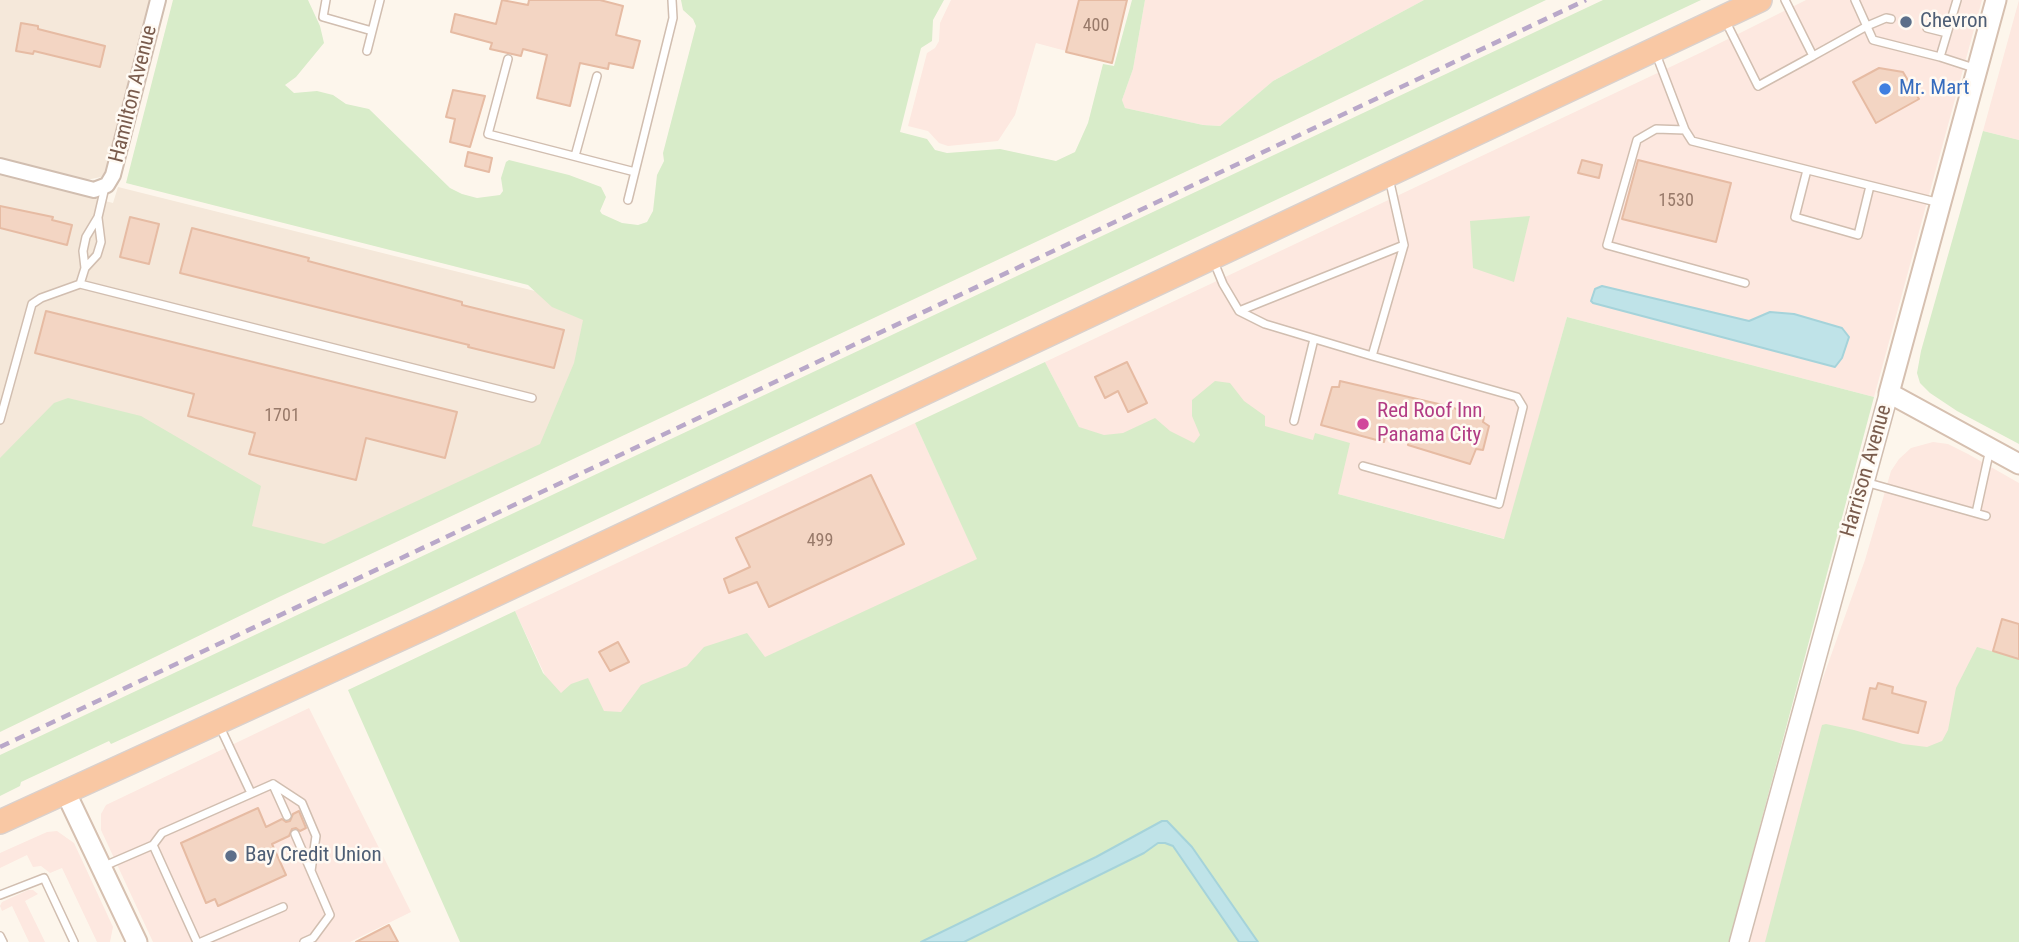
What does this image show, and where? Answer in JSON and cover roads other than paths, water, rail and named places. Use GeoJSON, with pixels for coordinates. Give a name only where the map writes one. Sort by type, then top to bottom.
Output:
{"type":"FeatureCollection","features":[{"type":"Feature","properties":{"kind":"highway"},"geometry":{"type":"LineString","coordinates":[[0,822],[435,623],[1760,0]]}},
{"type":"Feature","properties":{"kind":"main road","name":"Harrison Avenue"},"geometry":{"type":"LineString","coordinates":[[1889,393],[1996,0]]}},
{"type":"Feature","properties":{"kind":"main road"},"geometry":{"type":"LineString","coordinates":[[1889,393],[2019,464]]}},
{"type":"Feature","properties":{"kind":"main road"},"geometry":{"type":"LineString","coordinates":[[65,791],[137,942]]}},
{"type":"Feature","properties":{"kind":"street","name":"Hamilton Avenue"},"geometry":{"type":"LineString","coordinates":[[106,187],[113,175],[158,0]]}},
{"type":"Feature","properties":{"kind":"street"},"geometry":{"type":"LineString","coordinates":[[0,166],[94,190],[106,187]]}},
{"type":"Feature","properties":{"kind":"street","name":"Harrison Avenue"},"geometry":{"type":"LineString","coordinates":[[1739,942],[1889,393]]}},
{"type":"Feature","properties":{"kind":"lane"},"geometry":{"type":"LineString","coordinates":[[326,0],[323,17],[372,31]]}},
{"type":"Feature","properties":{"kind":"lane"},"geometry":{"type":"LineString","coordinates":[[367,51],[380,0]]}},
{"type":"Feature","properties":{"kind":"lane"},"geometry":{"type":"LineString","coordinates":[[628,200],[673,18],[672,0]]}},
{"type":"Feature","properties":{"kind":"lane"},"geometry":{"type":"LineString","coordinates":[[1785,0],[1813,56]]}},
{"type":"Feature","properties":{"kind":"lane"},"geometry":{"type":"LineString","coordinates":[[1856,0],[1873,40],[1977,69]]}},
{"type":"Feature","properties":{"kind":"lane"},"geometry":{"type":"LineString","coordinates":[[1940,57],[1957,0]]}},
{"type":"Feature","properties":{"kind":"lane"},"geometry":{"type":"LineString","coordinates":[[1724,18],[1758,86],[1867,26],[1886,18],[1891,19]]}},
{"type":"Feature","properties":{"kind":"lane"},"geometry":{"type":"LineString","coordinates":[[1927,28],[1947,33]]}},
{"type":"Feature","properties":{"kind":"lane"},"geometry":{"type":"LineString","coordinates":[[1654,51],[1685,130],[1692,141],[1940,204]]}},
{"type":"Feature","properties":{"kind":"lane"},"geometry":{"type":"LineString","coordinates":[[508,60],[488,134],[635,172]]}},
{"type":"Feature","properties":{"kind":"lane"},"geometry":{"type":"LineString","coordinates":[[575,156],[597,76]]}},
{"type":"Feature","properties":{"kind":"lane"},"geometry":{"type":"LineString","coordinates":[[1685,130],[1656,129],[1637,139],[1607,245],[1745,283]]}},
{"type":"Feature","properties":{"kind":"lane"},"geometry":{"type":"LineString","coordinates":[[1807,170],[1795,217],[1858,235],[1870,186]]}},
{"type":"Feature","properties":{"kind":"lane"},"geometry":{"type":"LineString","coordinates":[[1372,356],[1404,245],[1388,175]]}},
{"type":"Feature","properties":{"kind":"lane"},"geometry":{"type":"LineString","coordinates":[[80,284],[85,268],[83,251],[86,237],[98,217],[106,187]]}},
{"type":"Feature","properties":{"kind":"lane"},"geometry":{"type":"LineString","coordinates":[[85,268],[97,256],[101,243],[98,217]]}},
{"type":"Feature","properties":{"kind":"lane"},"geometry":{"type":"LineString","coordinates":[[1239,311],[1404,245]]}},
{"type":"Feature","properties":{"kind":"lane"},"geometry":{"type":"LineString","coordinates":[[1212,258],[1239,311],[1265,324],[1517,397],[1523,407],[1499,504],[1363,466]]}},
{"type":"Feature","properties":{"kind":"lane"},"geometry":{"type":"LineString","coordinates":[[0,420],[32,304],[80,284],[531,398]]}},
{"type":"Feature","properties":{"kind":"lane"},"geometry":{"type":"LineString","coordinates":[[1294,421],[1314,339]]}},
{"type":"Feature","properties":{"kind":"lane"},"geometry":{"type":"LineString","coordinates":[[1976,513],[1990,448]]}},
{"type":"Feature","properties":{"kind":"lane"},"geometry":{"type":"LineString","coordinates":[[1864,482],[1986,516]]}},
{"type":"Feature","properties":{"kind":"lane"},"geometry":{"type":"LineString","coordinates":[[218,722],[251,793]]}},
{"type":"Feature","properties":{"kind":"lane"},"geometry":{"type":"LineString","coordinates":[[102,867],[153,845],[162,833],[273,784]]}},
{"type":"Feature","properties":{"kind":"lane"},"geometry":{"type":"LineString","coordinates":[[273,784],[287,816]]}},
{"type":"Feature","properties":{"kind":"lane"},"geometry":{"type":"LineString","coordinates":[[273,784],[302,803],[316,836],[311,872]]}},
{"type":"Feature","properties":{"kind":"lane"},"geometry":{"type":"LineString","coordinates":[[295,834],[330,915],[313,937],[304,942]]}},
{"type":"Feature","properties":{"kind":"lane"},"geometry":{"type":"LineString","coordinates":[[153,845],[199,942],[283,906]]}},
{"type":"Feature","properties":{"kind":"lane"},"geometry":{"type":"LineString","coordinates":[[0,895],[44,878],[74,942]]}},
{"type":"Feature","properties":{"kind":"lane"},"geometry":{"type":"LineString","coordinates":[[0,936],[3,942]]}},
{"type":"Feature","properties":{"kind":"water"},"geometry":{"type":"Polygon","coordinates":[[[1602,286],[1749,321],[1770,312],[1794,314],[1842,328],[1849,337],[1842,358],[1835,367],[1593,303],[1591,301],[1595,289],[1602,286]]]}},
{"type":"Feature","properties":{"kind":"water"},"geometry":{"type":"Polygon","coordinates":[[[1162,821],[1167,821],[1192,847],[1258,942],[1239,942],[1173,846],[1158,843],[1144,853],[964,942],[921,942],[1096,857],[1162,821]]]}},
{"type":"Feature","properties":{"kind":"railway"},"geometry":{"type":"LineString","coordinates":[[0,747],[1586,0]]}},
{"type":"Feature","properties":{"kind":"place","name":"Chevron"},"geometry":{"type":"Point","coordinates":[1906,22]}},
{"type":"Feature","properties":{"kind":"place","name":"Mr. Mart"},"geometry":{"type":"Point","coordinates":[1885,89]}},
{"type":"Feature","properties":{"kind":"place","name":"Red Roof Inn Panama City"},"geometry":{"type":"Point","coordinates":[1363,424]}},
{"type":"Feature","properties":{"kind":"place","name":"Bay Credit Union"},"geometry":{"type":"Point","coordinates":[231,856]}}]}
